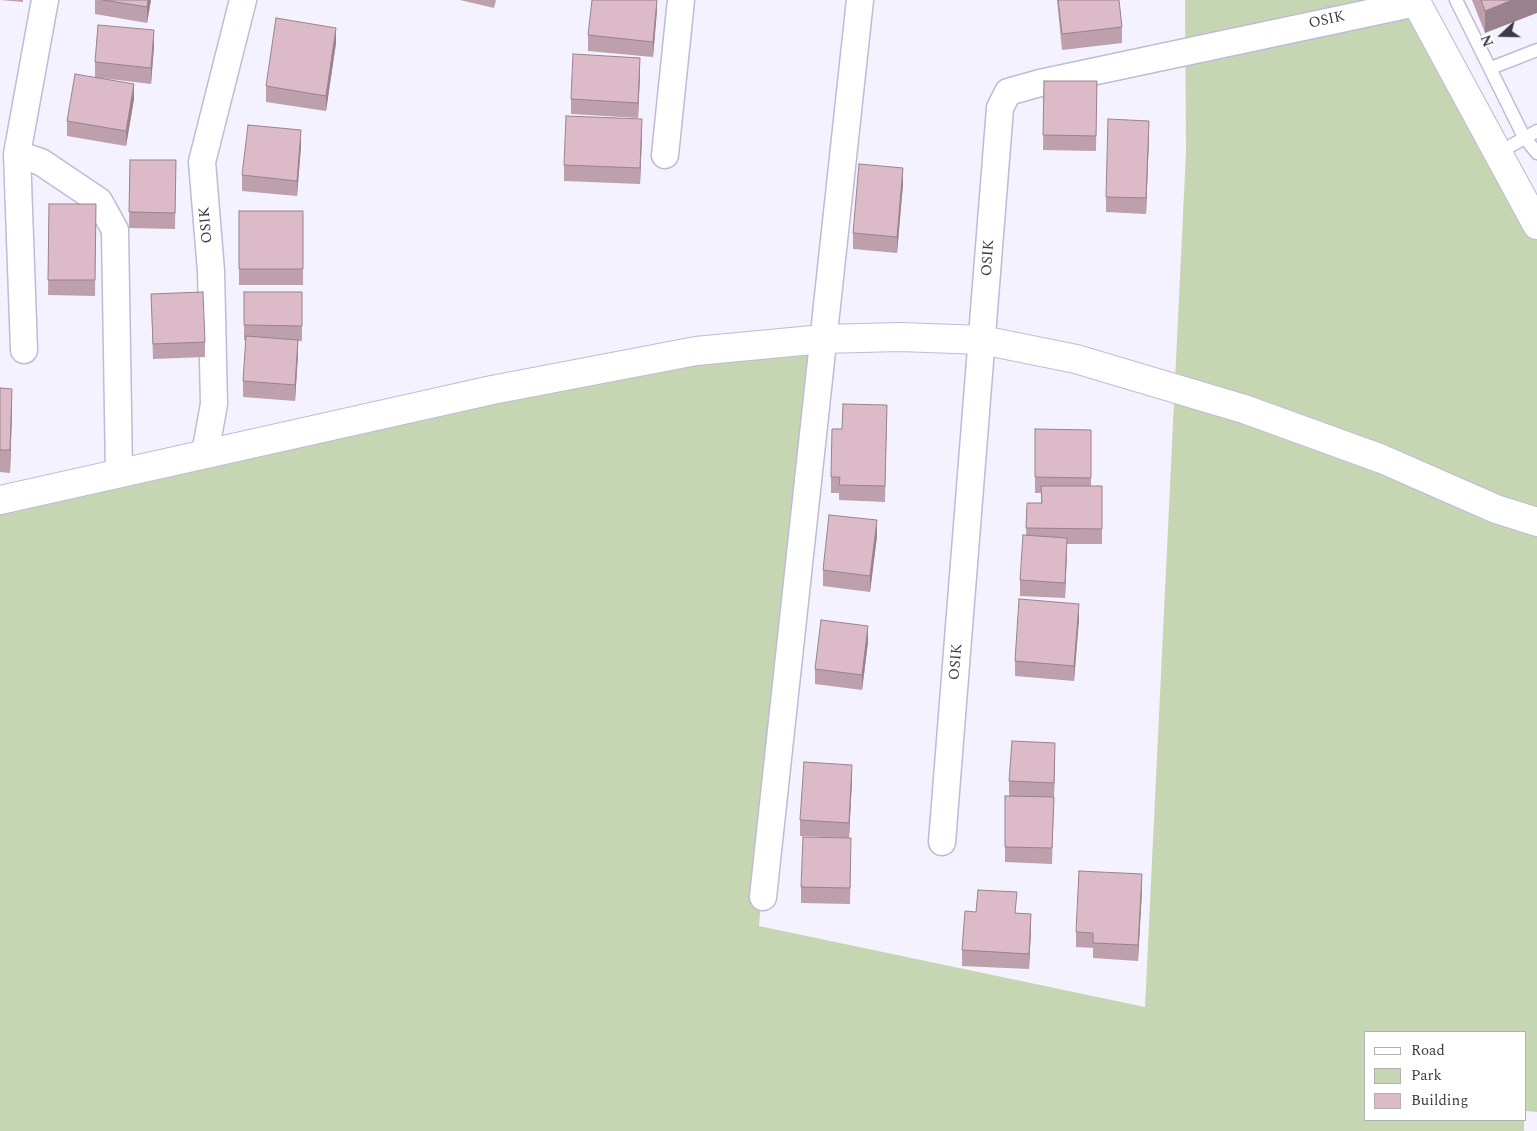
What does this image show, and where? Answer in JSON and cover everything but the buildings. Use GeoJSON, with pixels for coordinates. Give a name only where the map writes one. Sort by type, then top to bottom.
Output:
{"type":"FeatureCollection","features":[{"type":"Feature","properties":{"kind":"street"},"geometry":{"type":"LineString","coordinates":[[24,350],[17,154],[45,0]]}},
{"type":"Feature","properties":{"kind":"street","name":"OSIK"},"geometry":{"type":"LineString","coordinates":[[205,454],[214,404],[211,271],[202,162],[243,0]]}},
{"type":"Feature","properties":{"kind":"street"},"geometry":{"type":"LineString","coordinates":[[665,155],[680,0]]}},
{"type":"Feature","properties":{"kind":"street"},"geometry":{"type":"LineString","coordinates":[[763,897],[860,0]]}},
{"type":"Feature","properties":{"kind":"street","name":"OSIK"},"geometry":{"type":"LineString","coordinates":[[942,842],[1000,108],[1008,92],[1050,80],[1415,1],[1537,225]]}},
{"type":"Feature","properties":{"kind":"street"},"geometry":{"type":"LineString","coordinates":[[17,154],[42,162],[99,201],[115,230],[119,473]]}},
{"type":"Feature","properties":{"kind":"street"},"geometry":{"type":"LineString","coordinates":[[0,500],[492,390],[696,351],[823,339],[900,337],[982,340],[1076,359],[1244,409],[1382,460],[1496,509],[1537,522]]}},
{"type":"Feature","properties":{"kind":"lane"},"geometry":{"type":"LineString","coordinates":[[1456,0],[1524,137],[1537,152]]}},
{"type":"Feature","properties":{"kind":"lane"},"geometry":{"type":"LineString","coordinates":[[1491,68],[1537,50]]}},
{"type":"Feature","properties":{"kind":"lane"},"geometry":{"type":"LineString","coordinates":[[1498,153],[1537,131]]}},
{"type":"Feature","properties":{"kind":"green space"},"geometry":{"type":"Polygon","coordinates":[[[1185,0],[1423,0],[1537,226],[1537,1112],[1527,1111],[1527,1031],[1364,1031],[1364,1121],[1524,1121],[1524,1131],[0,1131],[0,506],[673,345],[812,339],[759,926],[1145,1007],[1186,152],[1185,0]]]}}]}
